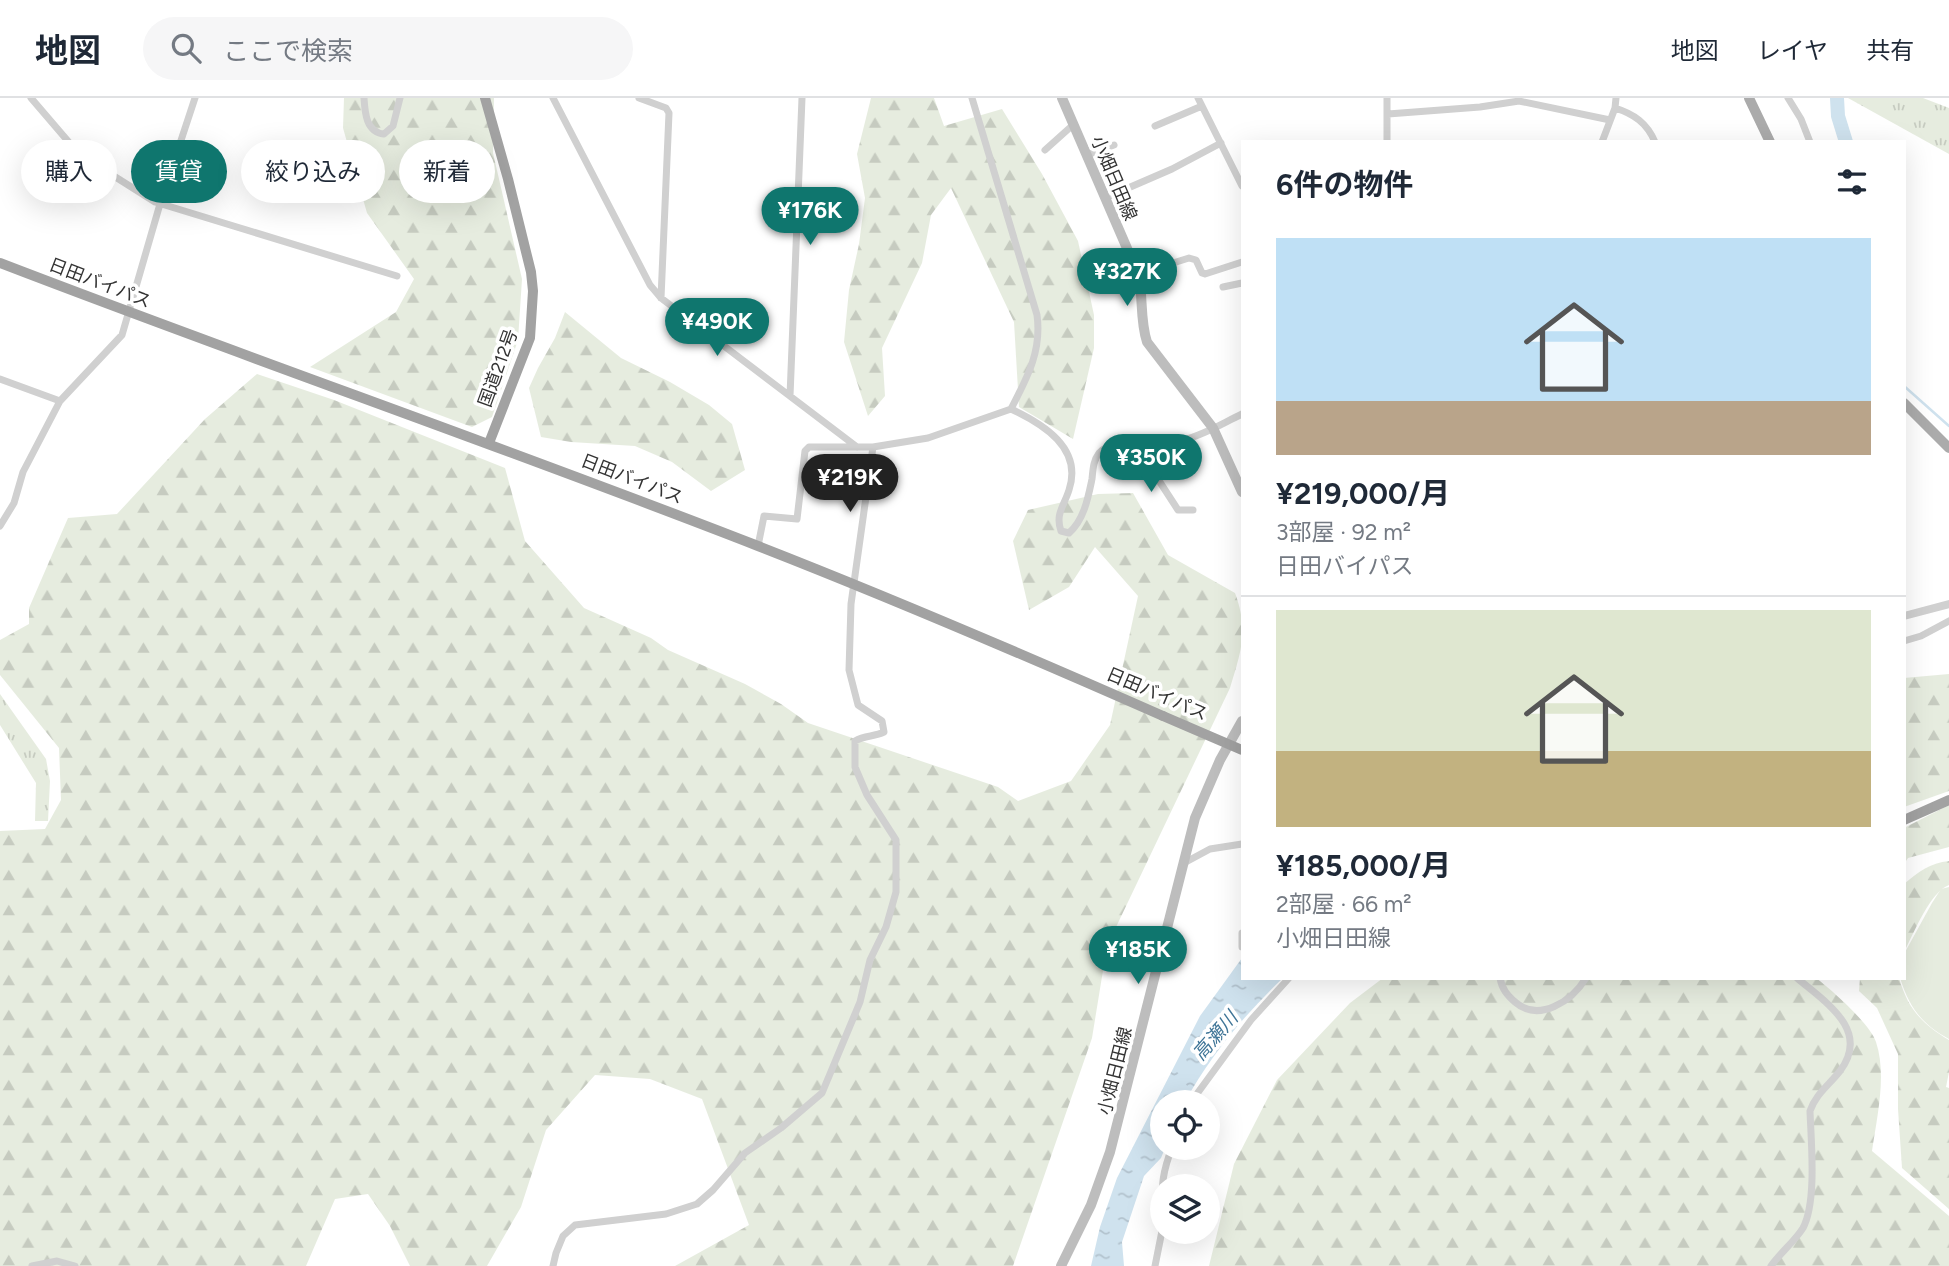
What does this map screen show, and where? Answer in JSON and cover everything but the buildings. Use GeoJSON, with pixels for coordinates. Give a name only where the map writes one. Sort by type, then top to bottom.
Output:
{"type":"FeatureCollection","features":[{"type":"Feature","properties":{"kind":"highway","name":"国道212号"},"geometry":{"type":"LineString","coordinates":[[485,98],[514,204],[533,291],[530,338],[489,443]]}},
{"type":"Feature","properties":{"kind":"highway","name":"日田バイパス"},"geometry":{"type":"LineString","coordinates":[[0,264],[489,443],[758,546],[1241,750]]}},
{"type":"Feature","properties":{"kind":"highway"},"geometry":{"type":"LineString","coordinates":[[1906,819],[1949,800]]}},
{"type":"Feature","properties":{"kind":"main road","name":"小畑日田線"},"geometry":{"type":"LineString","coordinates":[[1062,98],[1138,274],[1147,342],[1213,428],[1241,490]]}},
{"type":"Feature","properties":{"kind":"main road"},"geometry":{"type":"LineString","coordinates":[[1749,98],[1769,140]]}},
{"type":"Feature","properties":{"kind":"main road"},"geometry":{"type":"LineString","coordinates":[[1906,405],[1949,449]]}},
{"type":"Feature","properties":{"kind":"main road","name":"小畑日田線"},"geometry":{"type":"LineString","coordinates":[[1061,1266],[1091,1205],[1110,1152],[1195,818],[1220,760],[1241,723]]}},
{"type":"Feature","properties":{"kind":"street"},"geometry":{"type":"LineString","coordinates":[[31,98],[79,154],[160,204],[397,276]]}},
{"type":"Feature","properties":{"kind":"street"},"geometry":{"type":"LineString","coordinates":[[0,526],[14,503],[23,472],[60,401],[122,335],[160,204],[195,98]]}},
{"type":"Feature","properties":{"kind":"street"},"geometry":{"type":"LineString","coordinates":[[364,98],[365,113],[371,129],[378,134],[384,134],[393,126],[400,98]]}},
{"type":"Feature","properties":{"kind":"street"},"geometry":{"type":"LineString","coordinates":[[553,98],[650,285],[661,299],[857,447]]}},
{"type":"Feature","properties":{"kind":"street"},"geometry":{"type":"LineString","coordinates":[[639,98],[666,108],[669,113],[661,299]]}},
{"type":"Feature","properties":{"kind":"street"},"geometry":{"type":"LineString","coordinates":[[790,396],[802,98]]}},
{"type":"Feature","properties":{"kind":"street"},"geometry":{"type":"LineString","coordinates":[[758,546],[764,516],[797,519],[805,452],[809,447],[873,447],[928,438],[1011,409],[1030,370],[1039,332],[1037,315],[972,98]]}},
{"type":"Feature","properties":{"kind":"street"},"geometry":{"type":"LineString","coordinates":[[1387,98],[1387,140]]}},
{"type":"Feature","properties":{"kind":"street"},"geometry":{"type":"LineString","coordinates":[[1603,140],[1616,98]]}},
{"type":"Feature","properties":{"kind":"street"},"geometry":{"type":"LineString","coordinates":[[1788,98],[1801,119],[1809,140]]}},
{"type":"Feature","properties":{"kind":"street"},"geometry":{"type":"LineString","coordinates":[[1388,114],[1480,107],[1519,101],[1610,120]]}},
{"type":"Feature","properties":{"kind":"street"},"geometry":{"type":"LineString","coordinates":[[1155,126],[1200,102],[1241,184]]}},
{"type":"Feature","properties":{"kind":"street"},"geometry":{"type":"LineString","coordinates":[[1615,108],[1629,112],[1648,127],[1654,140]]}},
{"type":"Feature","properties":{"kind":"street"},"geometry":{"type":"LineString","coordinates":[[1045,150],[1073,124]]}},
{"type":"Feature","properties":{"kind":"street"},"geometry":{"type":"LineString","coordinates":[[1105,198],[1172,169],[1221,143]]}},
{"type":"Feature","properties":{"kind":"street"},"geometry":{"type":"LineString","coordinates":[[1087,155],[1114,145]]}},
{"type":"Feature","properties":{"kind":"street"},"geometry":{"type":"LineString","coordinates":[[1138,274],[1189,258],[1196,260],[1205,274],[1241,262]]}},
{"type":"Feature","properties":{"kind":"street"},"geometry":{"type":"LineString","coordinates":[[1223,287],[1241,283]]}},
{"type":"Feature","properties":{"kind":"street"},"geometry":{"type":"LineString","coordinates":[[0,379],[60,401]]}},
{"type":"Feature","properties":{"kind":"street"},"geometry":{"type":"LineString","coordinates":[[1011,409],[1050,431],[1063,444],[1071,462],[1069,489],[1059,513],[1058,523],[1061,531],[1069,533],[1079,525],[1085,508],[1094,462],[1109,446],[1182,441],[1241,414]]}},
{"type":"Feature","properties":{"kind":"street"},"geometry":{"type":"LineString","coordinates":[[1134,443],[1139,462],[1154,473],[1178,510],[1193,510]]}},
{"type":"Feature","properties":{"kind":"street"},"geometry":{"type":"LineString","coordinates":[[553,1266],[563,1236],[575,1225],[666,1214],[697,1204],[713,1191],[745,1153],[781,1128],[822,1093],[860,1002],[870,960],[886,927],[896,892],[896,841],[867,795],[855,767],[855,741],[863,736],[873,737],[884,732],[882,721],[858,705],[849,670],[851,604],[873,447]]}},
{"type":"Feature","properties":{"kind":"street"},"geometry":{"type":"LineString","coordinates":[[1906,615],[1949,604]]}},
{"type":"Feature","properties":{"kind":"street"},"geometry":{"type":"LineString","coordinates":[[1906,640],[1921,636],[1949,621]]}},
{"type":"Feature","properties":{"kind":"street"},"geometry":{"type":"LineString","coordinates":[[1184,863],[1209,849],[1241,844]]}},
{"type":"Feature","properties":{"kind":"street"},"geometry":{"type":"LineString","coordinates":[[1200,1090],[1251,1020],[1287,980]]}},
{"type":"Feature","properties":{"kind":"street"},"geometry":{"type":"LineString","coordinates":[[1501,980],[1506,994],[1517,1004],[1524,1009],[1538,1011],[1551,1008],[1573,996],[1585,980]]}},
{"type":"Feature","properties":{"kind":"street"},"geometry":{"type":"LineString","coordinates":[[1771,1266],[1802,1229],[1807,1215],[1812,1172],[1810,1111],[1813,1102],[1842,1069],[1851,1037],[1843,1020],[1800,980]]}},
{"type":"Feature","properties":{"kind":"street"},"geometry":{"type":"LineString","coordinates":[[1155,1266],[1159,1244]]}},
{"type":"Feature","properties":{"kind":"street"},"geometry":{"type":"LineString","coordinates":[[32,1266],[57,1261],[75,1266]]}},
{"type":"Feature","properties":{"kind":"green space"},"geometry":{"type":"Polygon","coordinates":[[[344,98],[494,98],[493,140],[399,140],[399,203],[495,203],[495,162],[522,279],[518,340],[492,417],[472,427],[310,367],[396,312],[414,279],[367,213],[364,203],[385,203],[385,140],[346,140],[343,128],[344,98]]]}},
{"type":"Feature","properties":{"kind":"green space"},"geometry":{"type":"Polygon","coordinates":[[[871,98],[934,98],[944,126],[1002,109],[1042,174],[1078,241],[1094,315],[1094,348],[1073,439],[1019,407],[1014,322],[951,188],[931,215],[922,263],[882,348],[885,396],[868,416],[844,342],[849,290],[865,198],[857,154],[871,98]]]}},
{"type":"Feature","properties":{"kind":"green space"},"geometry":{"type":"Polygon","coordinates":[[[1848,98],[1923,98],[1949,108],[1949,154],[1848,98]]]}},
{"type":"Feature","properties":{"kind":"green space"},"geometry":{"type":"Polygon","coordinates":[[[565,312],[621,358],[709,405],[732,424],[745,470],[711,491],[672,462],[635,446],[571,442],[541,437],[529,388],[565,312]]]}},
{"type":"Feature","properties":{"kind":"green space"},"geometry":{"type":"Polygon","coordinates":[[[257,374],[334,400],[505,468],[525,541],[584,608],[651,638],[668,650],[745,684],[808,723],[998,787],[1018,801],[1071,781],[1110,725],[1138,596],[1095,547],[1069,587],[1029,610],[1013,541],[1028,510],[1098,494],[1133,493],[1168,555],[1235,593],[1241,615],[1241,646],[1230,688],[1107,946],[1092,1038],[1013,1266],[675,1266],[749,1225],[702,1099],[650,1079],[595,1075],[546,1130],[521,1207],[487,1266],[410,1266],[390,1226],[368,1194],[335,1199],[306,1266],[0,1266],[0,831],[45,829],[61,800],[59,748],[0,675],[0,640],[29,624],[29,608],[68,518],[117,514],[205,419],[257,374]]]}},
{"type":"Feature","properties":{"kind":"green space"},"geometry":{"type":"Polygon","coordinates":[[[1949,674],[1949,791],[1906,806],[1906,678],[1949,674]]]}},
{"type":"Feature","properties":{"kind":"green space"},"geometry":{"type":"Polygon","coordinates":[[[0,694],[46,759],[50,781],[48,821],[35,821],[36,783],[0,725],[0,694]]]}},
{"type":"Feature","properties":{"kind":"green space"},"geometry":{"type":"Polygon","coordinates":[[[1949,805],[1949,847],[1908,858],[1906,861],[1906,827],[1949,805]]]}},
{"type":"Feature","properties":{"kind":"green space"},"geometry":{"type":"Polygon","coordinates":[[[1949,861],[1949,885],[1929,904],[1906,948],[1906,882],[1936,864],[1949,861]]]}},
{"type":"Feature","properties":{"kind":"green space"},"geometry":{"type":"Polygon","coordinates":[[[1949,887],[1949,1039],[1931,1028],[1918,1014],[1901,980],[1906,980],[1906,950],[1941,889],[1949,887]]]}},
{"type":"Feature","properties":{"kind":"green space"},"geometry":{"type":"Polygon","coordinates":[[[1380,980],[1818,980],[1859,1017],[1873,1035],[1879,1055],[1881,1082],[1872,1151],[1949,1216],[1949,1266],[1209,1266],[1214,1244],[1220,1244],[1220,1221],[1234,1164],[1277,1080],[1350,1003],[1380,980]]]}},
{"type":"Feature","properties":{"kind":"green space"},"geometry":{"type":"Polygon","coordinates":[[[1860,980],[1900,980],[1917,1015],[1949,1040],[1946,1087],[1949,1088],[1949,1209],[1902,1168],[1898,1054],[1877,1008],[1859,991],[1860,980]]]}},
{"type":"Feature","properties":{"kind":"water"},"geometry":{"type":"Polygon","coordinates":[[[1241,959],[1241,980],[1281,980],[1229,1036],[1192,1090],[1162,1090],[1200,1016],[1241,959]]]}},
{"type":"Feature","properties":{"kind":"water"},"geometry":{"type":"Polygon","coordinates":[[[1150,1114],[1150,1160],[1159,1160],[1144,1176],[1122,1242],[1124,1266],[1091,1266],[1100,1227],[1117,1178],[1150,1114]]]}},
{"type":"Feature","properties":{"kind":"waterway","name":"高瀬川"},"geometry":{"type":"LineString","coordinates":[[1837,98],[1838,116],[1845,140]]}},
{"type":"Feature","properties":{"kind":"waterway"},"geometry":{"type":"LineString","coordinates":[[1906,388],[1949,426]]}}]}
